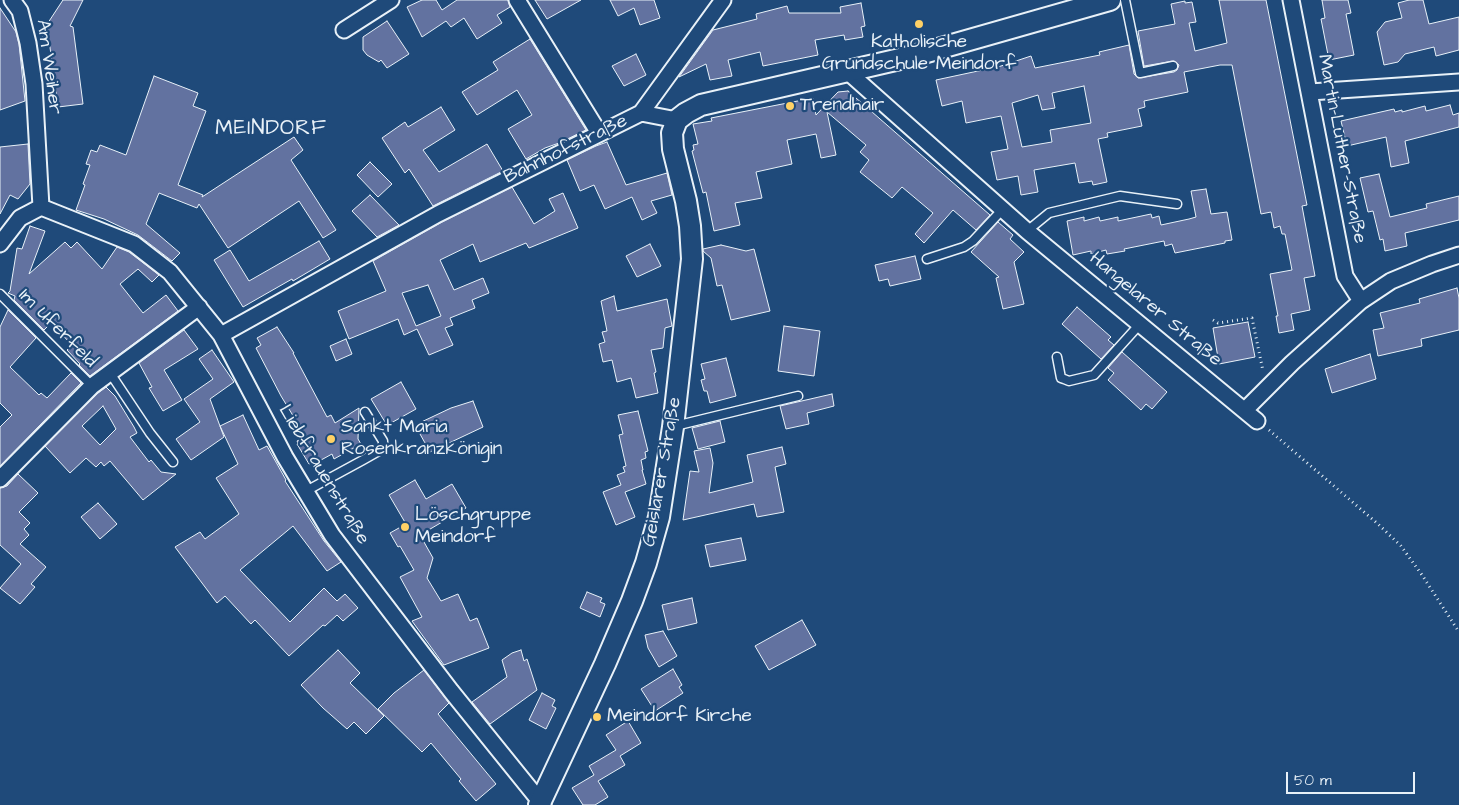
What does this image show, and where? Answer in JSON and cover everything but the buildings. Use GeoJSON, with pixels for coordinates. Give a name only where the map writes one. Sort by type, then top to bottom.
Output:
{"type":"FeatureCollection","features":[{"type":"Feature","properties":{"kind":"main road"},"geometry":{"type":"LineString","coordinates":[[678,120],[701,105],[914,56],[1110,0]]}},
{"type":"Feature","properties":{"kind":"main road","name":"Geislarer Straße"},"geometry":{"type":"LineString","coordinates":[[541,804],[632,601],[646,563],[659,517],[673,427],[692,259],[686,201],[673,149],[672,133],[678,120]]}},
{"type":"Feature","properties":{"kind":"street","name":"Am Weiher"},"geometry":{"type":"LineString","coordinates":[[12,0],[20,11],[28,43],[34,84],[41,207]]}},
{"type":"Feature","properties":{"kind":"street"},"geometry":{"type":"LineString","coordinates":[[344,30],[391,0]]}},
{"type":"Feature","properties":{"kind":"street"},"geometry":{"type":"LineString","coordinates":[[517,0],[599,133]]}},
{"type":"Feature","properties":{"kind":"street"},"geometry":{"type":"LineString","coordinates":[[641,113],[723,0]]}},
{"type":"Feature","properties":{"kind":"street","name":"Martin-Luther-Straße"},"geometry":{"type":"LineString","coordinates":[[1291,0],[1345,276],[1361,301]]}},
{"type":"Feature","properties":{"kind":"street","name":"Hangelarer Straße"},"geometry":{"type":"LineString","coordinates":[[848,72],[1003,210],[1257,421]]}},
{"type":"Feature","properties":{"kind":"street"},"geometry":{"type":"LineString","coordinates":[[1310,92],[1459,82]]}},
{"type":"Feature","properties":{"kind":"street","name":"Bahnhofstraße"},"geometry":{"type":"LineString","coordinates":[[221,335],[438,214],[641,113],[678,120]]}},
{"type":"Feature","properties":{"kind":"street"},"geometry":{"type":"LineString","coordinates":[[0,244],[20,218],[41,207]]}},
{"type":"Feature","properties":{"kind":"street","name":"Liebfrauenstraße"},"geometry":{"type":"LineString","coordinates":[[41,207],[134,244],[170,272],[221,335],[285,457],[338,543],[451,692],[541,804]]}},
{"type":"Feature","properties":{"kind":"street"},"geometry":{"type":"LineString","coordinates":[[1245,410],[1292,363],[1361,301],[1391,281],[1459,255]]}},
{"type":"Feature","properties":{"kind":"street"},"geometry":{"type":"LineString","coordinates":[[0,479],[92,386],[199,307]]}},
{"type":"Feature","properties":{"kind":"lane"},"geometry":{"type":"LineString","coordinates":[[1125,0],[1140,73],[1173,66]]}},
{"type":"Feature","properties":{"kind":"lane"},"geometry":{"type":"LineString","coordinates":[[1027,230],[1049,213],[1120,196],[1177,204]]}},
{"type":"Feature","properties":{"kind":"lane"},"geometry":{"type":"LineString","coordinates":[[927,259],[973,241],[1003,210]]}},
{"type":"Feature","properties":{"kind":"lane","name":"Im Uferfeld"},"geometry":{"type":"LineString","coordinates":[[0,294],[92,386]]}},
{"type":"Feature","properties":{"kind":"lane"},"geometry":{"type":"LineString","coordinates":[[1057,357],[1061,378],[1064,380],[1094,375],[1140,324]]}},
{"type":"Feature","properties":{"kind":"lane"},"geometry":{"type":"LineString","coordinates":[[110,373],[150,433],[173,462]]}},
{"type":"Feature","properties":{"kind":"lane"},"geometry":{"type":"LineString","coordinates":[[673,427],[798,396]]}},
{"type":"Feature","properties":{"kind":"lane"},"geometry":{"type":"LineString","coordinates":[[306,491],[377,452],[383,446],[383,441],[365,412]]}},
{"type":"Feature","properties":{"kind":"path"},"geometry":{"type":"LineString","coordinates":[[1213,320],[1218,324],[1252,318],[1267,388]]}},
{"type":"Feature","properties":{"kind":"path"},"geometry":{"type":"LineString","coordinates":[[1257,421],[1303,458],[1401,546],[1459,632]]}},
{"type":"Feature","properties":{"kind":"place","name":"Katholische Grundschule Meindorf"},"geometry":{"type":"Point","coordinates":[919,24]}},
{"type":"Feature","properties":{"kind":"place","name":"Trendhair"},"geometry":{"type":"Point","coordinates":[790,106]}},
{"type":"Feature","properties":{"kind":"place","name":"Sankt Maria Rosenkranzkönigin"},"geometry":{"type":"Point","coordinates":[331,439]}},
{"type":"Feature","properties":{"kind":"place","name":"Löschgruppe Meindorf"},"geometry":{"type":"Point","coordinates":[405,527]}},
{"type":"Feature","properties":{"kind":"place","name":"Meindorf Kirche"},"geometry":{"type":"Point","coordinates":[597,717]}},
{"type":"Feature","properties":{"kind":"district","name":"MEINDORF"},"geometry":{"type":"Point","coordinates":[271,130]}}]}
